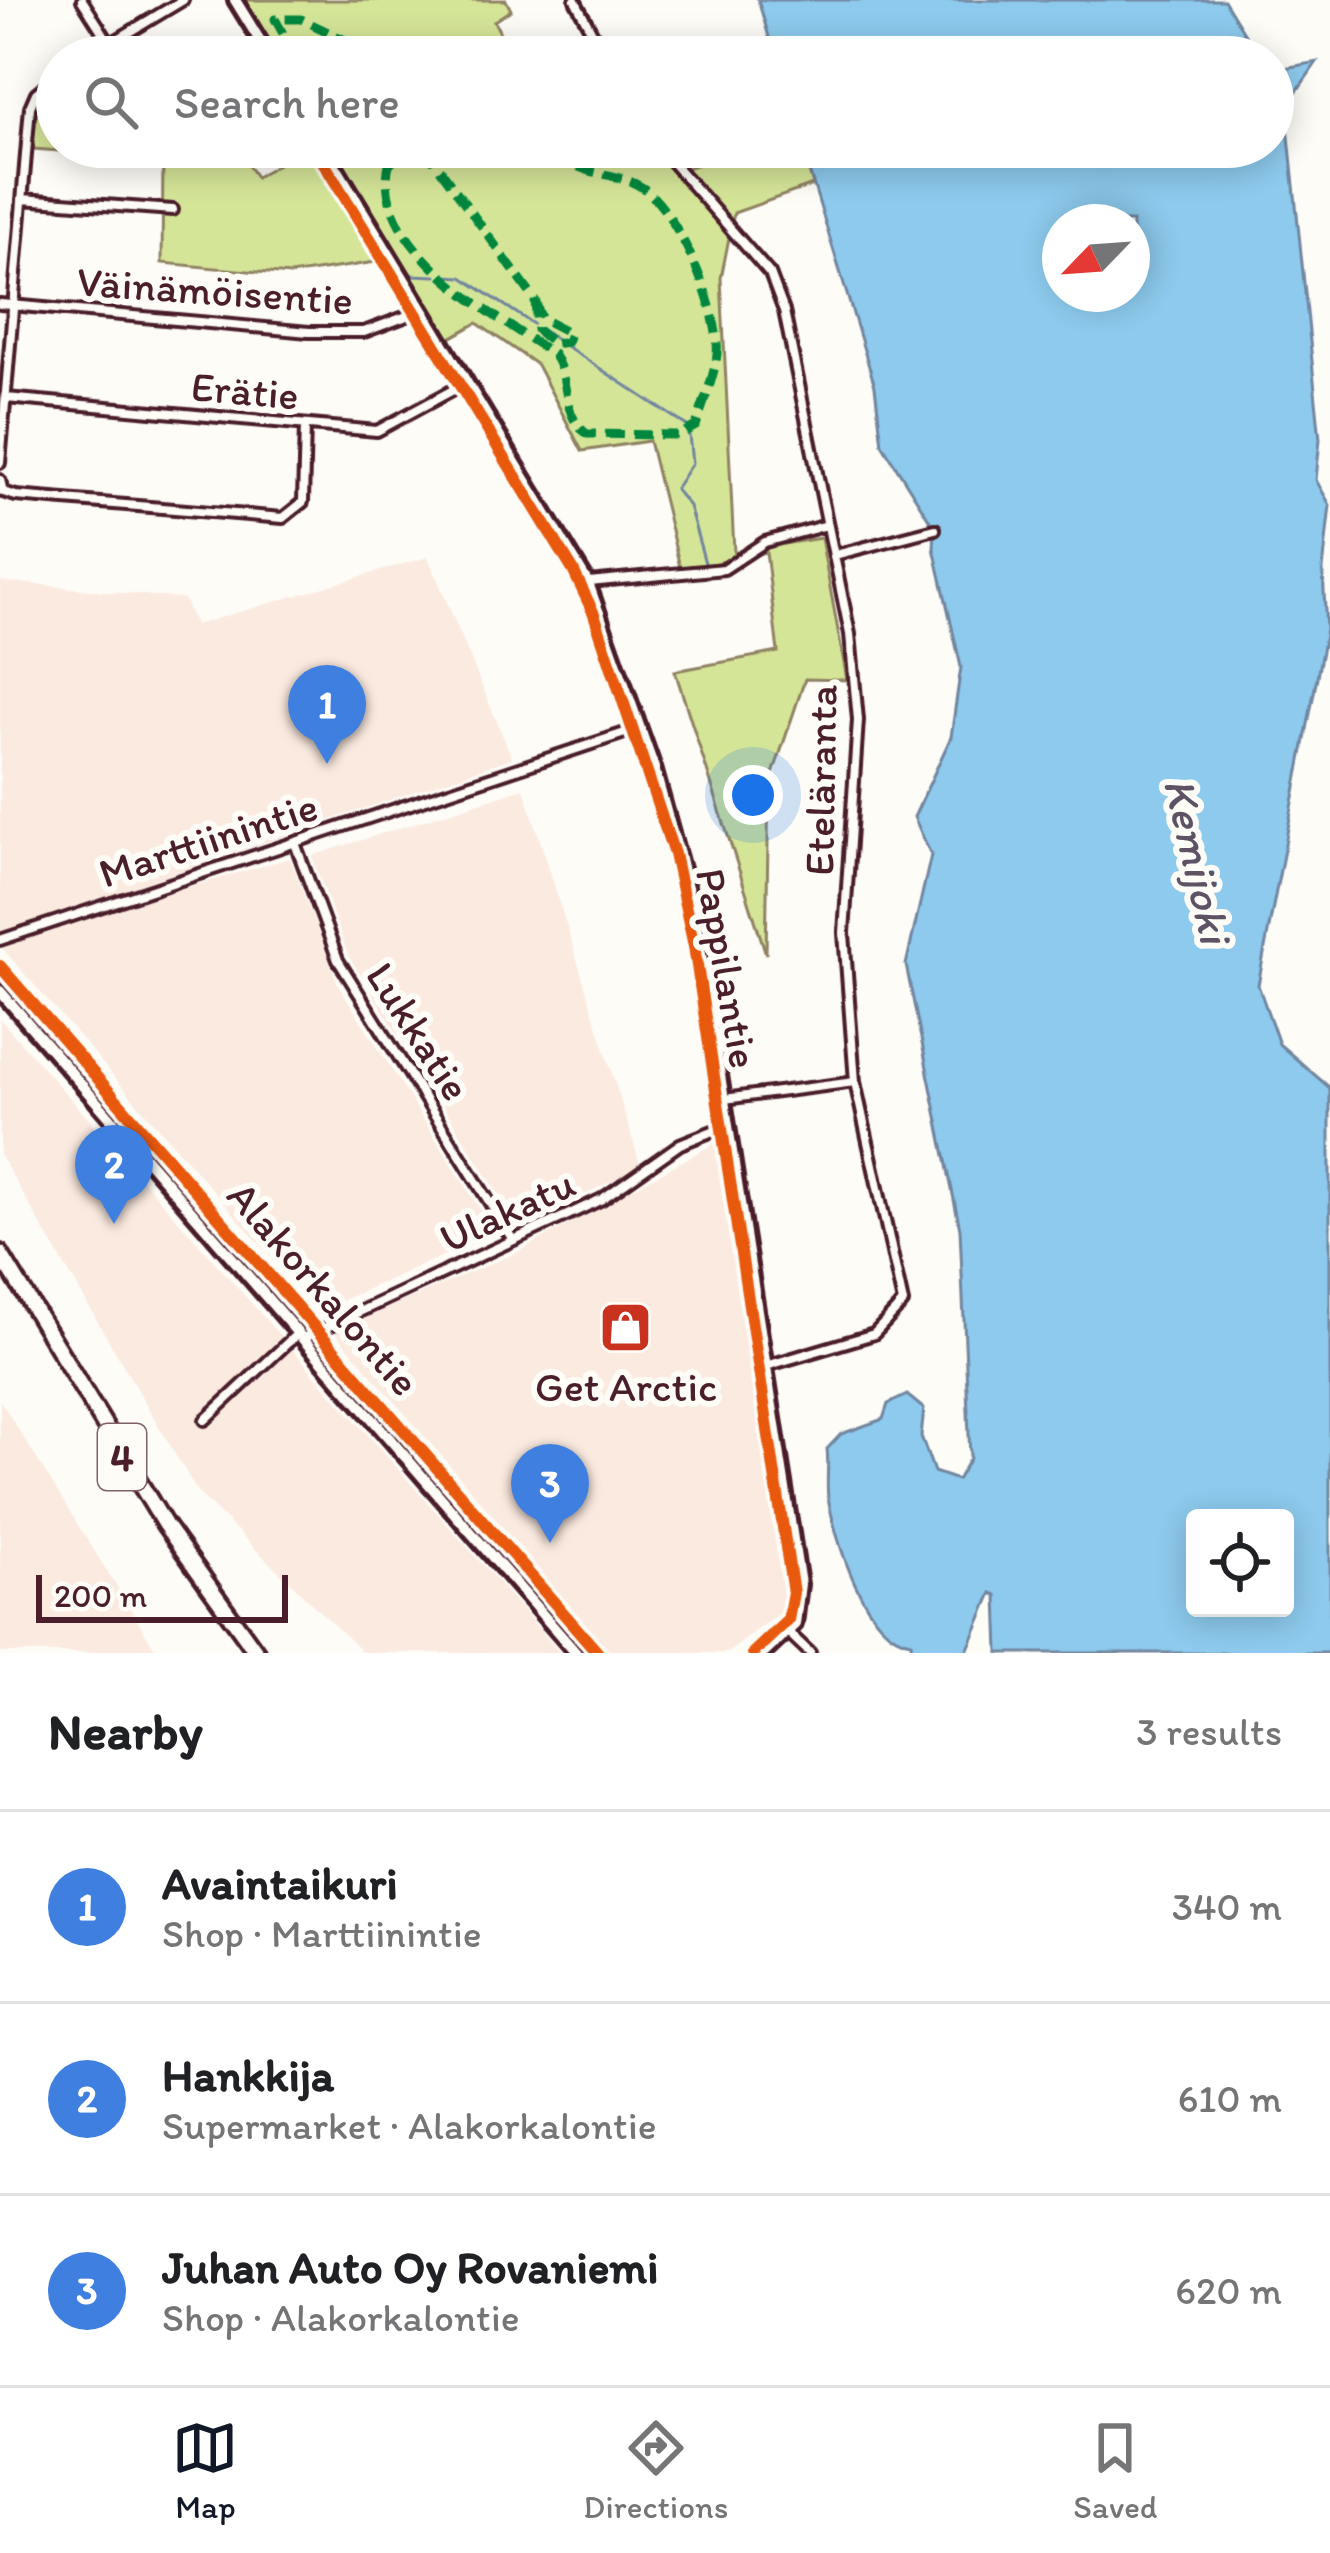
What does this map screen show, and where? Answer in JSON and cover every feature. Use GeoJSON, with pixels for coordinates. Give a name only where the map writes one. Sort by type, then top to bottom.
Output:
{"type":"FeatureCollection","features":[{"type":"Feature","properties":{"kind":"highway","name":"4"},"geometry":{"type":"LineString","coordinates":[[0,1253],[153,1506],[257,1653]]}},
{"type":"Feature","properties":{"kind":"street"},"geometry":{"type":"LineString","coordinates":[[82,0],[105,36]]}},
{"type":"Feature","properties":{"kind":"street"},"geometry":{"type":"LineString","coordinates":[[123,36],[183,0]]}},
{"type":"Feature","properties":{"kind":"street"},"geometry":{"type":"LineString","coordinates":[[236,0],[257,36]]}},
{"type":"Feature","properties":{"kind":"street"},"geometry":{"type":"LineString","coordinates":[[575,0],[594,36]]}},
{"type":"Feature","properties":{"kind":"street"},"geometry":{"type":"LineString","coordinates":[[0,463],[30,107],[36,92]]}},
{"type":"Feature","properties":{"kind":"street","name":"Pappilantie"},"geometry":{"type":"LineString","coordinates":[[337,168],[588,583],[641,728],[695,916],[800,1584],[789,1633]]}},
{"type":"Feature","properties":{"kind":"street","name":"Eteläranta"},"geometry":{"type":"LineString","coordinates":[[677,168],[770,274],[784,311],[835,555],[858,720],[844,933],[855,1082],[903,1303],[874,1334],[765,1367]]}},
{"type":"Feature","properties":{"kind":"street"},"geometry":{"type":"LineString","coordinates":[[22,199],[173,210]]}},
{"type":"Feature","properties":{"kind":"street","name":"Väinämöisentie"},"geometry":{"type":"LineString","coordinates":[[0,304],[309,332],[364,332],[423,310]]}},
{"type":"Feature","properties":{"kind":"street","name":"Erätie"},"geometry":{"type":"LineString","coordinates":[[6,398],[377,431],[466,383]]}},
{"type":"Feature","properties":{"kind":"street"},"geometry":{"type":"LineString","coordinates":[[0,480],[3,492],[284,518],[302,502],[305,425]]}},
{"type":"Feature","properties":{"kind":"street"},"geometry":{"type":"LineString","coordinates":[[588,583],[724,569],[765,542],[827,525]]}},
{"type":"Feature","properties":{"kind":"street"},"geometry":{"type":"LineString","coordinates":[[835,555],[935,529]]}},
{"type":"Feature","properties":{"kind":"street","name":"Marttiinintie"},"geometry":{"type":"LineString","coordinates":[[0,940],[641,728]]}},
{"type":"Feature","properties":{"kind":"street","name":"Lukkatie"},"geometry":{"type":"LineString","coordinates":[[295,843],[338,960],[514,1240]]}},
{"type":"Feature","properties":{"kind":"street","name":"Alakorkalontie"},"geometry":{"type":"LineString","coordinates":[[0,991],[576,1653]]}},
{"type":"Feature","properties":{"kind":"street"},"geometry":{"type":"LineString","coordinates":[[724,1100],[855,1082]]}},
{"type":"Feature","properties":{"kind":"street","name":"Ulakatu"},"geometry":{"type":"LineString","coordinates":[[205,1420],[300,1335],[602,1199],[680,1144],[728,1125]]}},
{"type":"Feature","properties":{"kind":"street"},"geometry":{"type":"LineString","coordinates":[[764,1653],[789,1633],[810,1653]]}},
{"type":"Feature","properties":{"kind":"shaded area"},"geometry":{"type":"Polygon","coordinates":[[[428,557],[512,758],[0,933],[0,581],[184,599],[195,625],[428,557]]]}},
{"type":"Feature","properties":{"kind":"shaded area"},"geometry":{"type":"Polygon","coordinates":[[[524,788],[641,1167],[519,1226],[348,955],[312,856],[524,788]]]}},
{"type":"Feature","properties":{"kind":"shaded area"},"geometry":{"type":"Polygon","coordinates":[[[290,858],[339,986],[495,1233],[318,1311],[2,948],[133,903],[290,858]]]}},
{"type":"Feature","properties":{"kind":"shaded area"},"geometry":{"type":"Polygon","coordinates":[[[0,1019],[560,1653],[363,1653],[198,1493],[0,1155],[0,1019]]]}},
{"type":"Feature","properties":{"kind":"shaded area"},"geometry":{"type":"Polygon","coordinates":[[[717,1142],[785,1608],[728,1653],[611,1653],[334,1331],[520,1251],[717,1142]]]}},
{"type":"Feature","properties":{"kind":"shaded area"},"geometry":{"type":"Polygon","coordinates":[[[0,1400],[158,1653],[0,1653],[0,1400]]]}},
{"type":"Feature","properties":{"kind":"green space"},"geometry":{"type":"Polygon","coordinates":[[[238,0],[506,0],[511,10],[494,21],[502,36],[260,36],[238,0]]]}},
{"type":"Feature","properties":{"kind":"green space"},"geometry":{"type":"Polygon","coordinates":[[[36,102],[36,149],[31,127],[36,102]]]}},
{"type":"Feature","properties":{"kind":"green space"},"geometry":{"type":"Polygon","coordinates":[[[163,168],[250,168],[256,177],[271,168],[808,168],[813,185],[734,213],[721,278],[734,552],[821,538],[847,680],[805,679],[769,786],[766,954],[675,671],[778,652],[766,552],[681,571],[649,441],[582,451],[537,365],[477,323],[445,341],[396,259],[290,275],[162,263],[163,168]]]}},
{"type":"Feature","properties":{"kind":"water"},"geometry":{"type":"Polygon","coordinates":[[[758,0],[1224,0],[1246,36],[769,36],[758,0]]]}},
{"type":"Feature","properties":{"kind":"water"},"geometry":{"type":"Polygon","coordinates":[[[1317,62],[1294,95],[1294,66],[1317,62]]]}},
{"type":"Feature","properties":{"kind":"water","name":"Kemijoki"},"geometry":{"type":"Polygon","coordinates":[[[808,168],[1292,168],[1320,439],[1316,480],[1330,505],[1323,570],[1326,630],[1258,985],[1279,1044],[1330,1088],[1330,1653],[999,1653],[997,1595],[992,1593],[967,1651],[912,1653],[911,1642],[879,1623],[845,1559],[827,1491],[827,1449],[841,1434],[883,1419],[888,1404],[907,1395],[924,1409],[921,1436],[934,1472],[957,1480],[970,1458],[960,1229],[906,965],[931,855],[914,817],[951,737],[961,667],[934,548],[935,529],[882,444],[875,386],[808,168]]]}},
{"type":"Feature","properties":{"kind":"waterway"},"geometry":{"type":"LineString","coordinates":[[412,275],[436,276]]}},
{"type":"Feature","properties":{"kind":"waterway"},"geometry":{"type":"LineString","coordinates":[[446,276],[462,277],[533,324]]}},
{"type":"Feature","properties":{"kind":"waterway"},"geometry":{"type":"LineString","coordinates":[[541,329],[557,340]]}},
{"type":"Feature","properties":{"kind":"waterway"},"geometry":{"type":"LineString","coordinates":[[566,346],[687,426]]}},
{"type":"Feature","properties":{"kind":"waterway"},"geometry":{"type":"LineString","coordinates":[[689,435],[692,463],[675,489],[689,506],[705,563]]}},
{"type":"Feature","properties":{"kind":"marked path"},"geometry":{"type":"LineString","coordinates":[[284,36],[275,19],[301,19],[337,36]]}},
{"type":"Feature","properties":{"kind":"marked path"},"geometry":{"type":"LineString","coordinates":[[389,168],[388,194],[417,250],[470,299],[553,354],[578,426],[587,434],[679,435],[696,426],[717,354],[705,289],[683,240],[656,200],[632,182],[581,168]]}},
{"type":"Feature","properties":{"kind":"marked path"},"geometry":{"type":"LineString","coordinates":[[439,168],[535,300]]}},
{"type":"Feature","properties":{"kind":"marked path"},"geometry":{"type":"LineString","coordinates":[[535,300],[541,318],[570,333],[567,342],[554,344],[537,330],[535,300]]}},
{"type":"Feature","properties":{"kind":"cycle path"},"geometry":{"type":"LineString","coordinates":[[327,168],[573,570],[594,614],[674,854],[694,946],[793,1593],[788,1620],[753,1653]]}},
{"type":"Feature","properties":{"kind":"cycle path"},"geometry":{"type":"LineString","coordinates":[[0,966],[598,1653]]}},
{"type":"Feature","properties":{"kind":"place","name":"Avaintaikuri"},"geometry":{"type":"Point","coordinates":[327,764]}},
{"type":"Feature","properties":{"kind":"place","name":"Hankkija"},"geometry":{"type":"Point","coordinates":[114,1224]}},
{"type":"Feature","properties":{"kind":"place","name":"Get Arctic"},"geometry":{"type":"Point","coordinates":[626,1327]}},
{"type":"Feature","properties":{"kind":"place","name":"Juhan Auto Oy Rovaniemi"},"geometry":{"type":"Point","coordinates":[550,1543]}}]}
